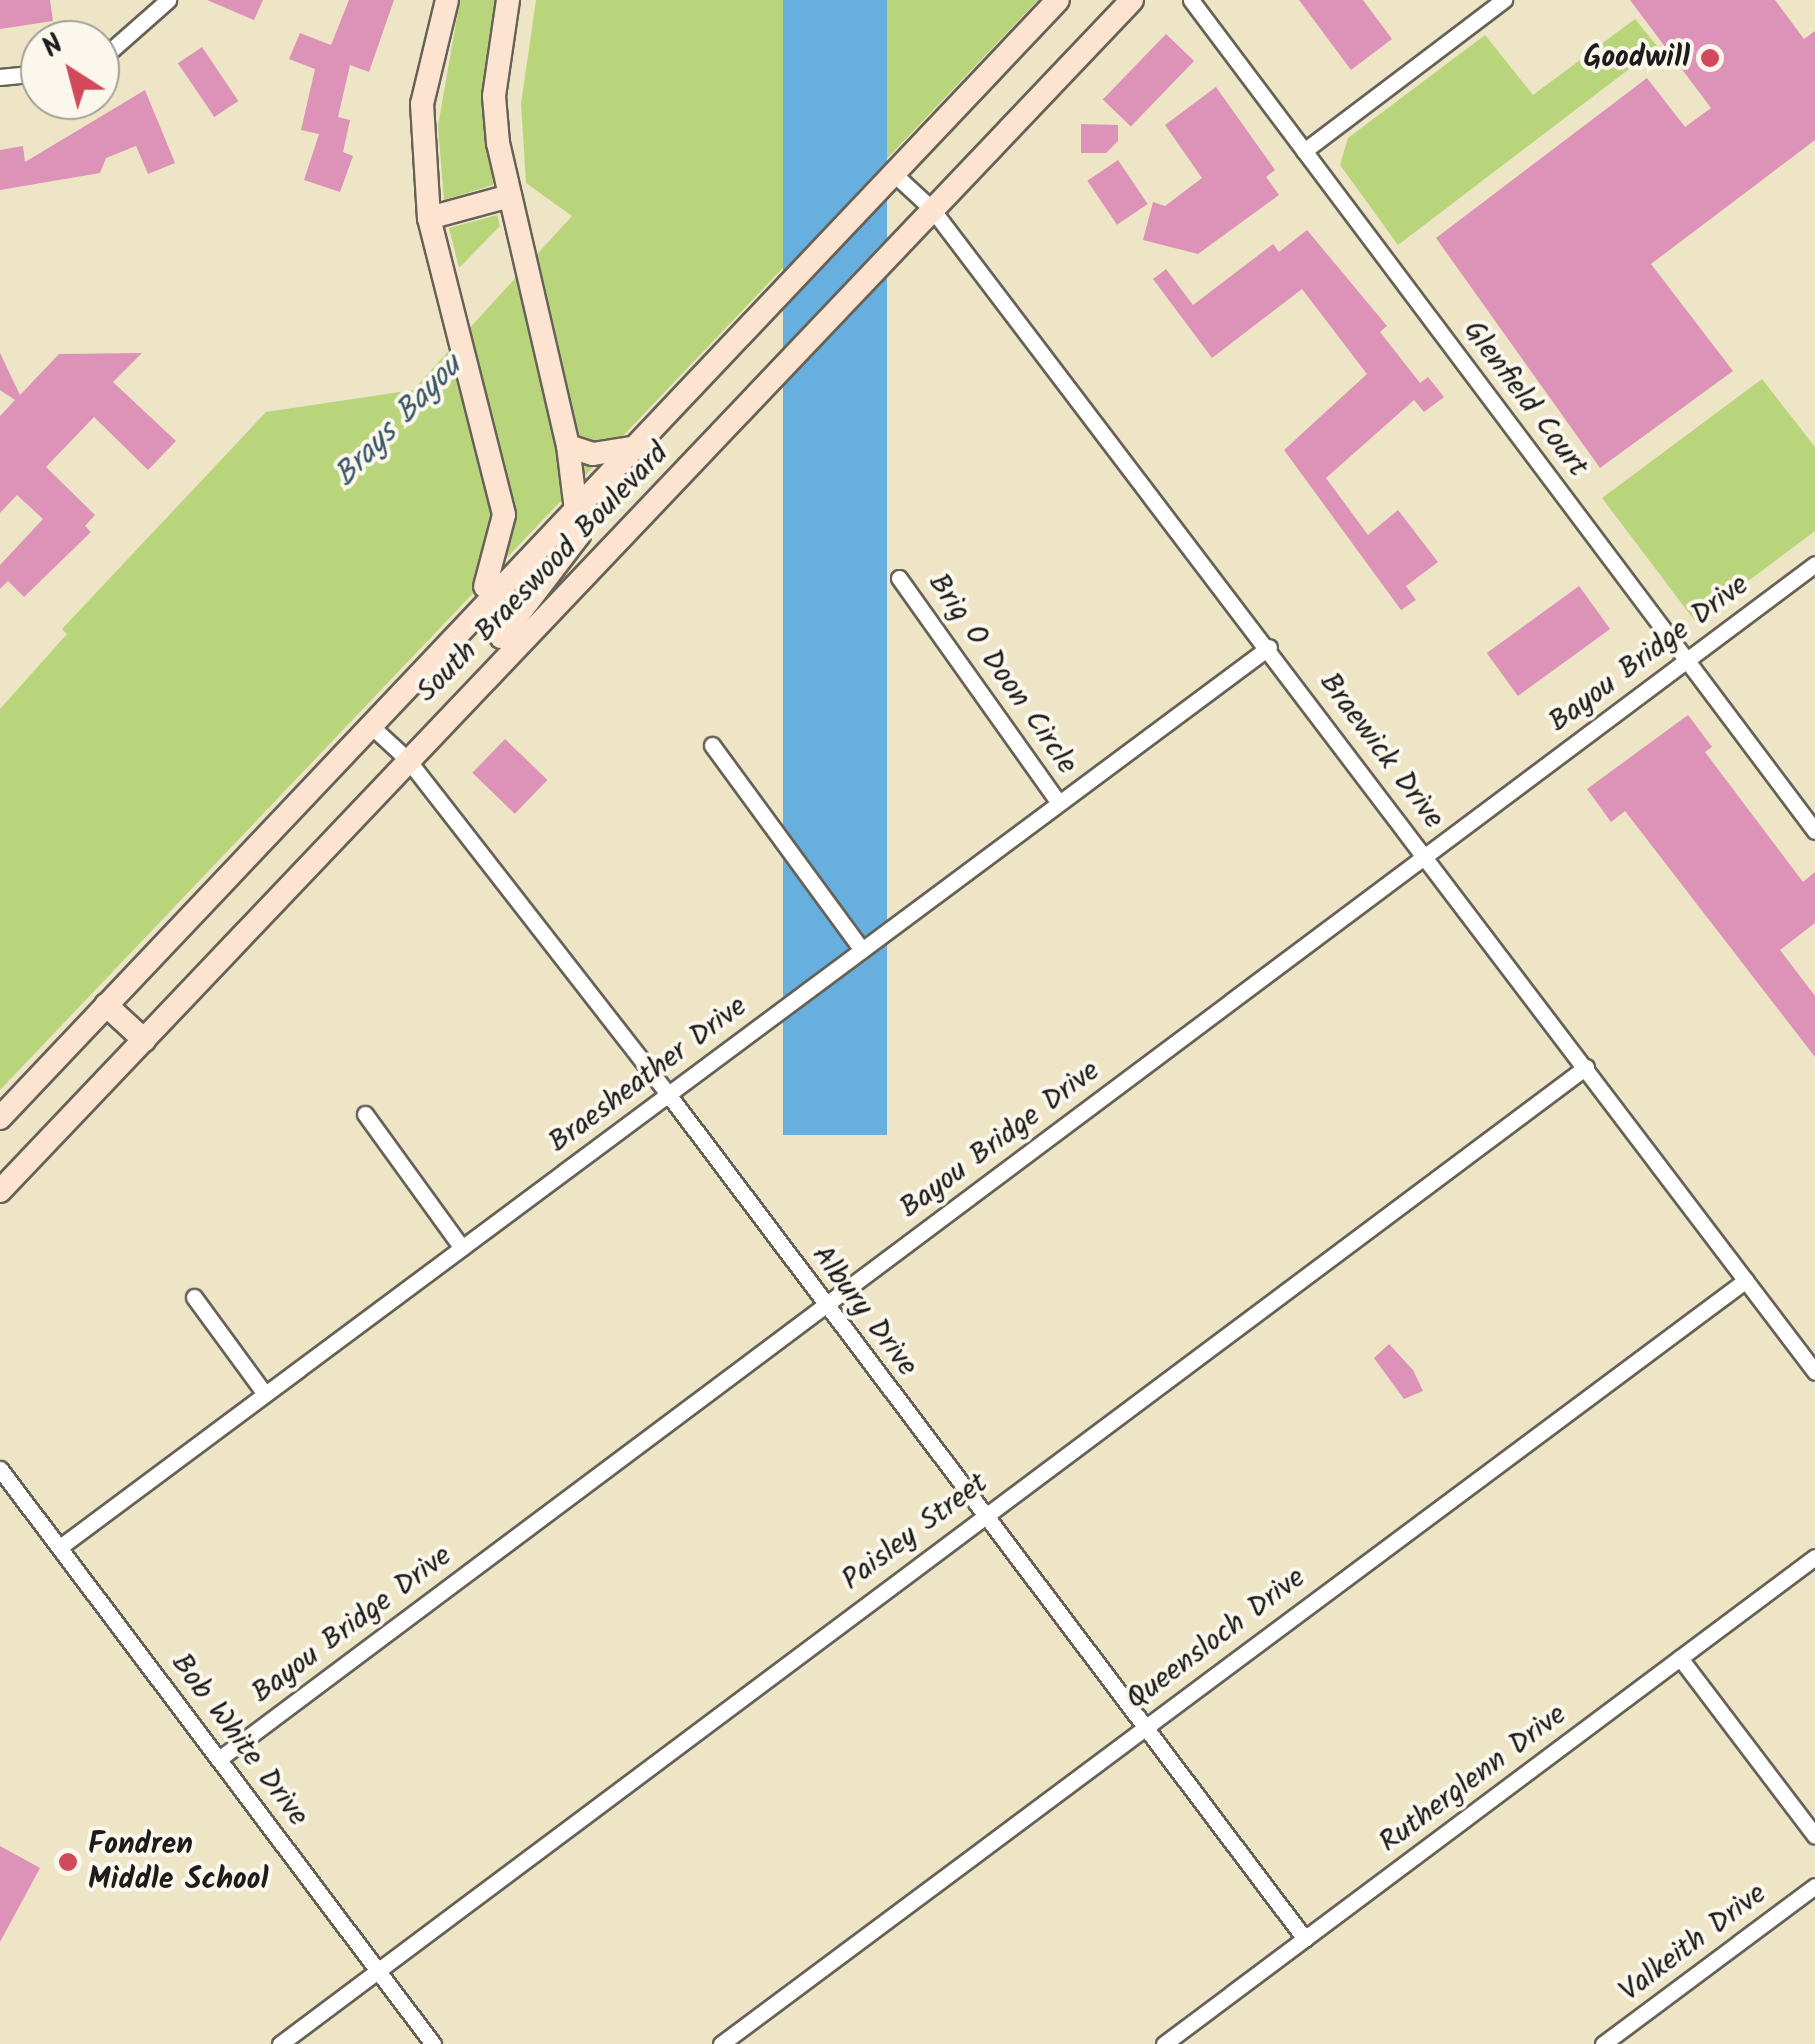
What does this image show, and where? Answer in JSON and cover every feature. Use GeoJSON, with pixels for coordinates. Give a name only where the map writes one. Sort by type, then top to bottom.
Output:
{"type":"FeatureCollection","features":[{"type":"Feature","properties":{"kind":"main road"},"geometry":{"type":"LineString","coordinates":[[448,0],[422,104],[430,218],[497,475],[505,534],[469,616]]}},
{"type":"Feature","properties":{"kind":"main road"},"geometry":{"type":"LineString","coordinates":[[479,680],[497,642],[573,551],[576,506],[568,446],[510,196],[494,96],[508,0]]}},
{"type":"Feature","properties":{"kind":"main road","name":"South Braeswood Boulevard"},"geometry":{"type":"LineString","coordinates":[[0,1118],[469,616],[1058,0]]}},
{"type":"Feature","properties":{"kind":"main road","name":"South Braeswood Boulevard"},"geometry":{"type":"LineString","coordinates":[[0,1190],[408,760],[479,680],[1132,0]]}},
{"type":"Feature","properties":{"kind":"main road"},"geometry":{"type":"LineString","coordinates":[[430,218],[510,196]]}},
{"type":"Feature","properties":{"kind":"main road"},"geometry":{"type":"LineString","coordinates":[[568,446],[592,454],[631,448]]}},
{"type":"Feature","properties":{"kind":"main road"},"geometry":{"type":"LineString","coordinates":[[106,1005],[144,1040]]}},
{"type":"Feature","properties":{"kind":"street"},"geometry":{"type":"LineString","coordinates":[[120,42],[168,0]]}},
{"type":"Feature","properties":{"kind":"street","name":"Glenfield Court"},"geometry":{"type":"LineString","coordinates":[[1191,0],[1815,831]]}},
{"type":"Feature","properties":{"kind":"street"},"geometry":{"type":"LineString","coordinates":[[1304,151],[1504,0]]}},
{"type":"Feature","properties":{"kind":"street","name":"Braewick Drive"},"geometry":{"type":"LineString","coordinates":[[892,172],[932,209],[1269,647],[1815,1372]]}},
{"type":"Feature","properties":{"kind":"street","name":"Bayou Bridge Drive"},"geometry":{"type":"LineString","coordinates":[[218,1759],[1815,564]]}},
{"type":"Feature","properties":{"kind":"street","name":"Brig O Doon Circle"},"geometry":{"type":"LineString","coordinates":[[899,578],[1059,803]]}},
{"type":"Feature","properties":{"kind":"street","name":"Braesheather Drive"},"geometry":{"type":"LineString","coordinates":[[60,1547],[1269,647]]}},
{"type":"Feature","properties":{"kind":"street","name":"Albury Drive"},"geometry":{"type":"LineString","coordinates":[[370,725],[408,760],[668,1094],[982,1516],[1305,1939]]}},
{"type":"Feature","properties":{"kind":"street"},"geometry":{"type":"LineString","coordinates":[[712,745],[862,950]]}},
{"type":"Feature","properties":{"kind":"street","name":"Paisley Street"},"geometry":{"type":"LineString","coordinates":[[280,2044],[1586,1066]]}},
{"type":"Feature","properties":{"kind":"street"},"geometry":{"type":"LineString","coordinates":[[365,1114],[462,1248]]}},
{"type":"Feature","properties":{"kind":"street","name":"Queensloch Drive"},"geometry":{"type":"LineString","coordinates":[[721,2044],[1746,1280]]}},
{"type":"Feature","properties":{"kind":"street"},"geometry":{"type":"LineString","coordinates":[[194,1297],[265,1394]]}},
{"type":"Feature","properties":{"kind":"street","name":"Bob White Drive"},"geometry":{"type":"LineString","coordinates":[[0,1469],[433,2044]]}},
{"type":"Feature","properties":{"kind":"street","name":"Rutherglenn Drive"},"geometry":{"type":"LineString","coordinates":[[1164,2044],[1815,1558]]}},
{"type":"Feature","properties":{"kind":"street"},"geometry":{"type":"LineString","coordinates":[[1680,1658],[1815,1836]]}},
{"type":"Feature","properties":{"kind":"street","name":"Valkeith Drive"},"geometry":{"type":"LineString","coordinates":[[1603,2044],[1815,1886]]}},
{"type":"Feature","properties":{"kind":"green space"},"geometry":{"type":"Polygon","coordinates":[[[460,0],[497,0],[486,116],[493,185],[444,200],[438,126],[460,0]]]}},
{"type":"Feature","properties":{"kind":"green space"},"geometry":{"type":"Polygon","coordinates":[[[536,0],[1038,0],[0,1090],[0,709],[67,634],[62,629],[266,412],[413,390],[572,216],[526,183],[521,104],[536,0]]]}},
{"type":"Feature","properties":{"kind":"green space"},"geometry":{"type":"Polygon","coordinates":[[[1635,19],[1658,47],[1398,245],[1340,165],[1348,138],[1485,35],[1533,95],[1635,19]]]}},
{"type":"Feature","properties":{"kind":"green space"},"geometry":{"type":"Polygon","coordinates":[[[497,215],[500,226],[459,268],[449,228],[497,215]]]}},
{"type":"Feature","properties":{"kind":"green space"},"geometry":{"type":"Polygon","coordinates":[[[1762,379],[1815,447],[1815,531],[1695,621],[1602,498],[1762,379]]]}},
{"type":"Feature","properties":{"kind":"water"},"geometry":{"type":"Polygon","coordinates":[[[783,0],[887,0],[887,1135],[783,1135],[783,0]]]}},
{"type":"Feature","properties":{"kind":"building"},"geometry":{"type":"Polygon","coordinates":[[[0,0],[50,0],[53,20],[20,20],[20,26],[0,29],[0,0]]]}},
{"type":"Feature","properties":{"kind":"building"},"geometry":{"type":"Polygon","coordinates":[[[207,0],[263,0],[254,20],[207,0]]]}},
{"type":"Feature","properties":{"kind":"building"},"geometry":{"type":"Polygon","coordinates":[[[349,0],[394,0],[369,72],[350,65],[338,117],[350,120],[343,152],[353,156],[340,192],[304,180],[319,134],[301,130],[315,69],[289,59],[300,33],[331,45],[349,0]]]}},
{"type":"Feature","properties":{"kind":"building"},"geometry":{"type":"Polygon","coordinates":[[[1299,0],[1363,0],[1392,39],[1351,70],[1299,0]]]}},
{"type":"Feature","properties":{"kind":"building"},"geometry":{"type":"Polygon","coordinates":[[[1630,0],[1775,0],[1804,39],[1815,31],[1815,140],[1651,264],[1733,371],[1600,468],[1436,238],[1647,78],[1685,127],[1711,108],[1630,0]]]}},
{"type":"Feature","properties":{"kind":"building"},"geometry":{"type":"Polygon","coordinates":[[[1166,34],[1194,61],[1131,127],[1103,99],[1166,34]]]}},
{"type":"Feature","properties":{"kind":"building"},"geometry":{"type":"Polygon","coordinates":[[[202,47],[238,101],[214,117],[178,63],[202,47]]]}},
{"type":"Feature","properties":{"kind":"building"},"geometry":{"type":"Polygon","coordinates":[[[1216,87],[1275,170],[1266,177],[1279,195],[1198,254],[1143,240],[1153,202],[1165,206],[1202,178],[1165,125],[1216,87]]]}},
{"type":"Feature","properties":{"kind":"building"},"geometry":{"type":"Polygon","coordinates":[[[145,90],[175,163],[148,174],[136,146],[106,158],[100,173],[0,190],[0,150],[23,146],[25,162],[95,120],[120,120],[120,105],[145,90]]]}},
{"type":"Feature","properties":{"kind":"building"},"geometry":{"type":"Polygon","coordinates":[[[1081,124],[1118,125],[1118,141],[1106,153],[1081,153],[1081,124]]]}},
{"type":"Feature","properties":{"kind":"building"},"geometry":{"type":"Polygon","coordinates":[[[1118,160],[1148,204],[1117,225],[1087,181],[1118,160]]]}},
{"type":"Feature","properties":{"kind":"building"},"geometry":{"type":"Polygon","coordinates":[[[1307,230],[1387,326],[1380,332],[1420,383],[1428,377],[1444,397],[1424,412],[1414,400],[1326,478],[1368,535],[1398,510],[1438,562],[1406,586],[1416,600],[1401,610],[1284,450],[1367,374],[1302,289],[1212,358],[1153,279],[1166,269],[1193,305],[1273,244],[1279,252],[1307,230]]]}},
{"type":"Feature","properties":{"kind":"building"},"geometry":{"type":"Polygon","coordinates":[[[0,353],[20,395],[59,354],[142,353],[113,382],[176,441],[148,470],[94,417],[46,467],[95,515],[85,526],[91,532],[24,597],[8,581],[0,589],[0,565],[43,519],[17,495],[0,513],[0,416],[15,400],[0,390],[0,353]]]}},
{"type":"Feature","properties":{"kind":"building"},"geometry":{"type":"Polygon","coordinates":[[[1579,586],[1610,629],[1518,696],[1487,653],[1579,586]]]}},
{"type":"Feature","properties":{"kind":"building"},"geometry":{"type":"Polygon","coordinates":[[[1688,715],[1712,747],[1705,752],[1803,882],[1815,872],[1815,923],[1780,950],[1815,996],[1815,1057],[1625,811],[1611,822],[1587,789],[1688,715]]]}},
{"type":"Feature","properties":{"kind":"building"},"geometry":{"type":"Polygon","coordinates":[[[505,739],[547,780],[515,814],[472,773],[505,739]]]}},
{"type":"Feature","properties":{"kind":"building"},"geometry":{"type":"Polygon","coordinates":[[[1389,1344],[1413,1370],[1423,1391],[1404,1399],[1374,1358],[1389,1344]]]}},
{"type":"Feature","properties":{"kind":"building"},"geometry":{"type":"Polygon","coordinates":[[[0,1846],[40,1868],[0,1942],[0,1846]]]}},
{"type":"Feature","properties":{"kind":"place","name":"Goodwill"},"geometry":{"type":"Point","coordinates":[1710,58]}},
{"type":"Feature","properties":{"kind":"place","name":"Fondren Middle School"},"geometry":{"type":"Point","coordinates":[68,1862]}},
{"type":"Feature","properties":{"kind":"water label","name":"Brays Bayou"},"geometry":{"type":"Point","coordinates":[399,422]}}]}
